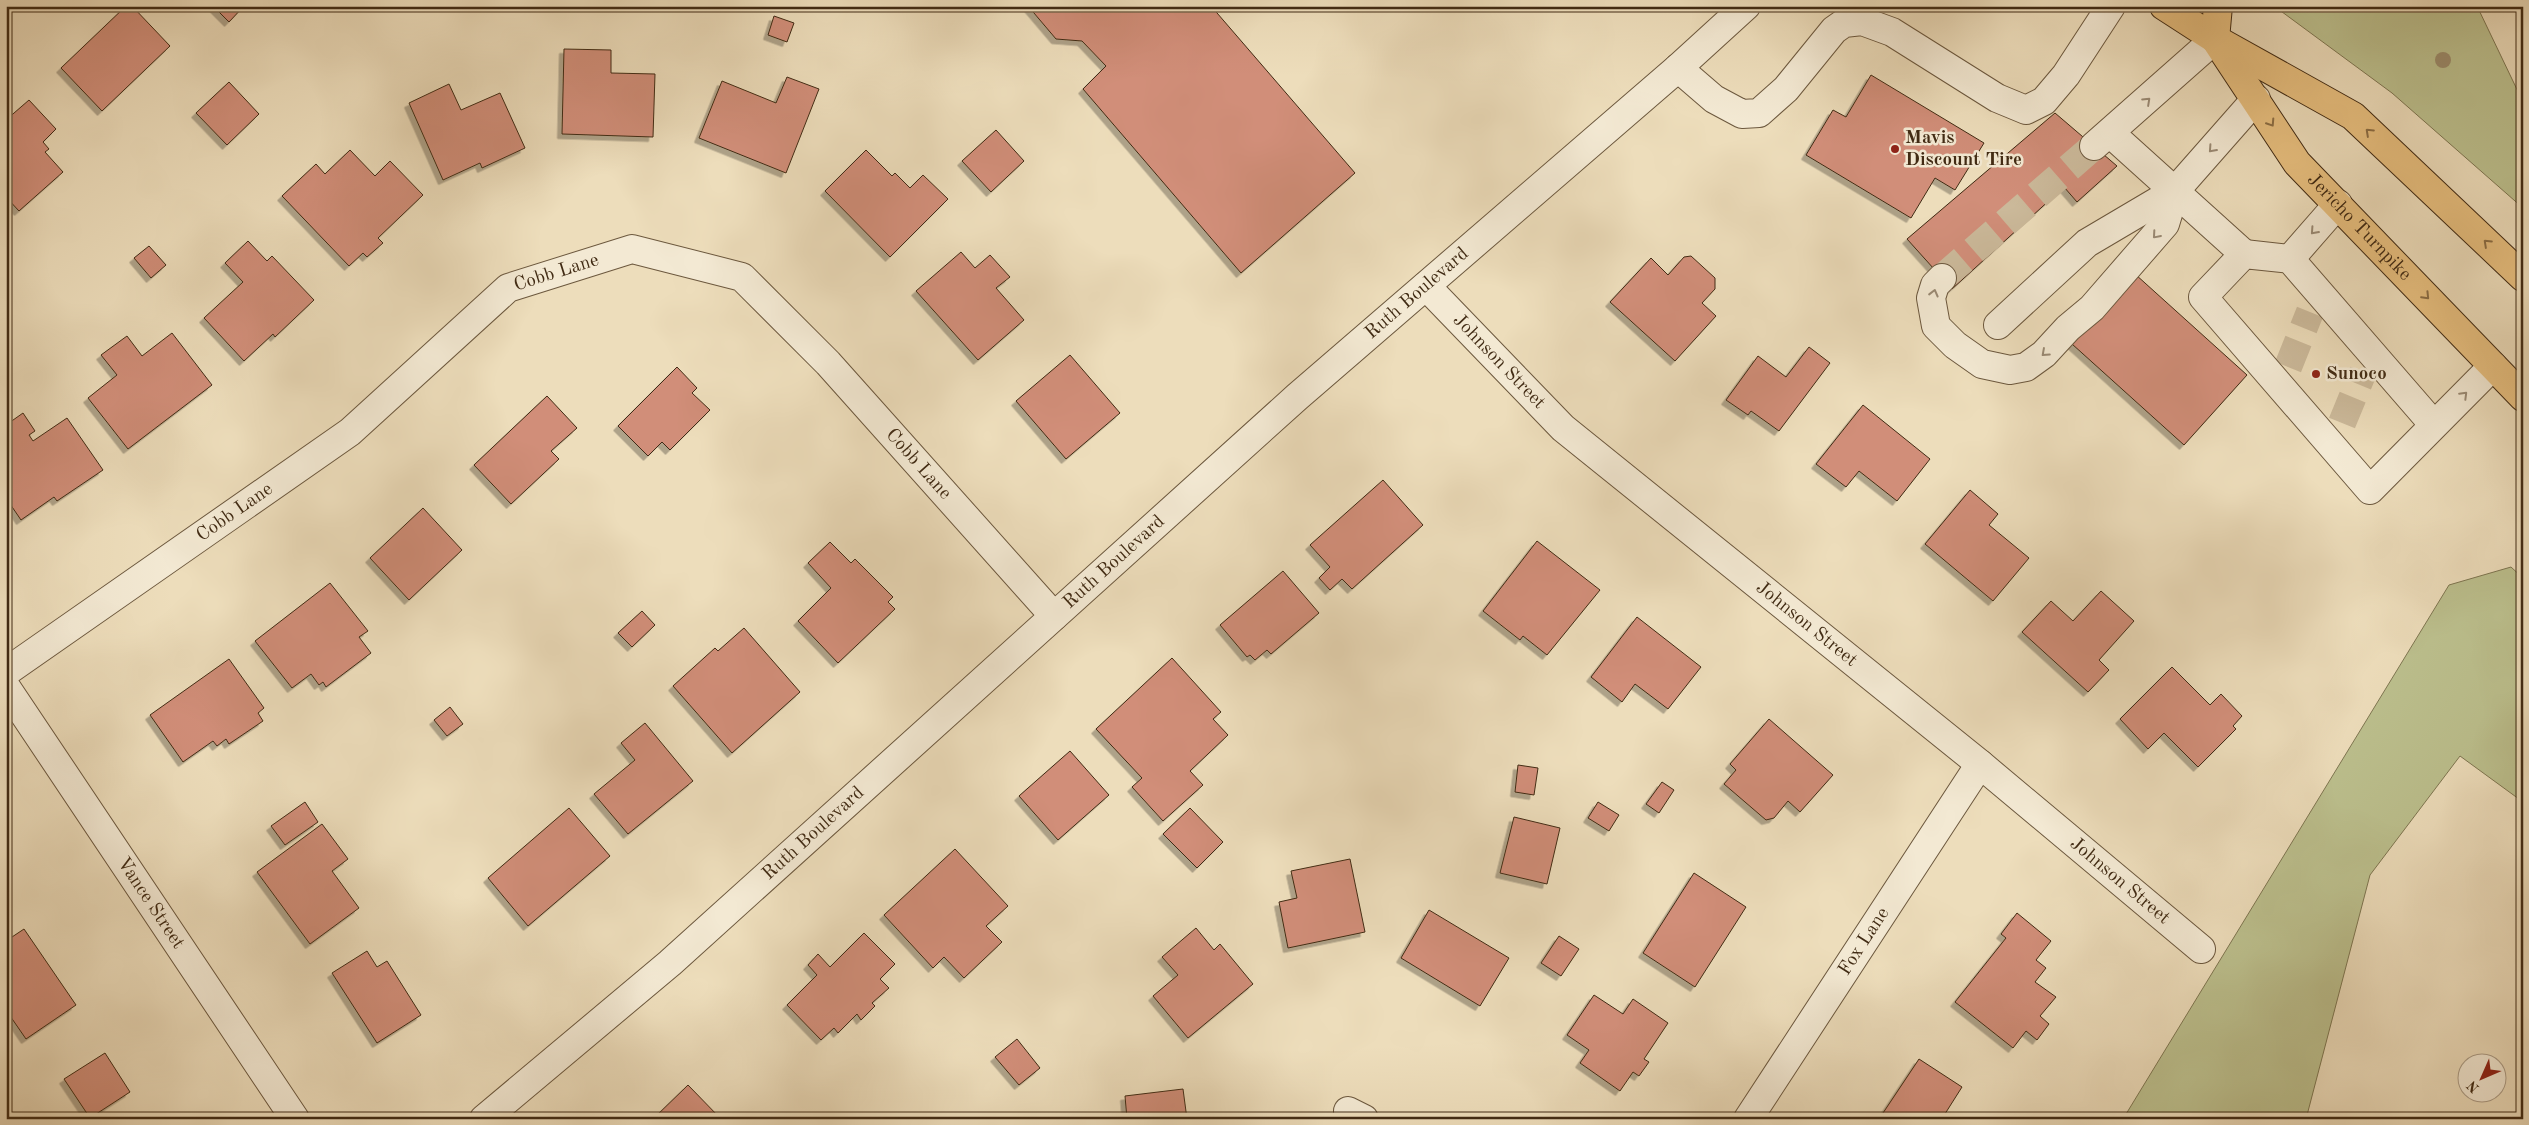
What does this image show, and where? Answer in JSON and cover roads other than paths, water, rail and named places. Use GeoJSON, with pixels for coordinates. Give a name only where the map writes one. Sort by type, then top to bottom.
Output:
{"type":"FeatureCollection","features":[{"type":"Feature","properties":{"kind":"main road","name":"Jericho Turnpike"},"geometry":{"type":"LineString","coordinates":[[2164,6],[2215,39],[2352,116],[2523,277]]}},
{"type":"Feature","properties":{"kind":"main road"},"geometry":{"type":"LineString","coordinates":[[2215,39],[2218,6]]}},
{"type":"Feature","properties":{"kind":"main road","name":"Jericho Turnpike"},"geometry":{"type":"LineString","coordinates":[[2215,39],[2297,163],[2522,396]]}},
{"type":"Feature","properties":{"kind":"street","name":"Ruth Boulevard"},"geometry":{"type":"LineString","coordinates":[[484,1119],[670,963],[1298,397],[1678,68],[1746,6]]}},
{"type":"Feature","properties":{"kind":"street"},"geometry":{"type":"LineString","coordinates":[[1678,68],[1714,98],[1742,114],[1759,113],[1786,89],[1834,30],[1844,23],[1862,21],[1892,32],[1997,98],[2026,110],[2044,101],[2066,75],[2111,6]]}},
{"type":"Feature","properties":{"kind":"street"},"geometry":{"type":"LineString","coordinates":[[2215,39],[2102,140],[2174,191],[2244,254],[2290,258]]}},
{"type":"Feature","properties":{"kind":"street"},"geometry":{"type":"LineString","coordinates":[[1998,326],[2087,243],[2174,191],[2256,99]]}},
{"type":"Feature","properties":{"kind":"street"},"geometry":{"type":"LineString","coordinates":[[1942,278],[1935,285],[1931,298],[1936,326],[1955,345],[1982,364],[2010,370],[2026,367],[2044,354],[2068,328],[2092,308],[2165,224],[2174,191]]}},
{"type":"Feature","properties":{"kind":"street"},"geometry":{"type":"LineString","coordinates":[[2290,258],[2338,204]]}},
{"type":"Feature","properties":{"kind":"street","name":"Cobb Lane"},"geometry":{"type":"LineString","coordinates":[[6,672],[350,432],[508,288],[632,249],[742,276],[828,363],[1054,616]]}},
{"type":"Feature","properties":{"kind":"street"},"geometry":{"type":"LineString","coordinates":[[2244,254],[2203,297],[2284,377],[2338,435],[2370,490],[2493,366]]}},
{"type":"Feature","properties":{"kind":"street"},"geometry":{"type":"LineString","coordinates":[[2290,258],[2314,301],[2367,362],[2434,425]]}},
{"type":"Feature","properties":{"kind":"street","name":"Johnson Street"},"geometry":{"type":"LineString","coordinates":[[1426,286],[1563,428],[1980,764],[2201,949]]}},
{"type":"Feature","properties":{"kind":"street","name":"Vance Street"},"geometry":{"type":"LineString","coordinates":[[6,687],[294,1119]]}},
{"type":"Feature","properties":{"kind":"street","name":"Fox Lane"},"geometry":{"type":"LineString","coordinates":[[1748,1119],[1980,764]]}},
{"type":"Feature","properties":{"kind":"tunnel"},"geometry":{"type":"LineString","coordinates":[[1942,278],[2094,146]]}},
{"type":"Feature","properties":{"kind":"tunnel"},"geometry":{"type":"LineString","coordinates":[[2288,367],[2310,312]]}},
{"type":"Feature","properties":{"kind":"tunnel"},"geometry":{"type":"LineString","coordinates":[[2342,423],[2363,372]]}},
{"type":"Feature","properties":{"kind":"place","name":"Mavis Discount Tire"},"geometry":{"type":"Point","coordinates":[1895,149]}},
{"type":"Feature","properties":{"kind":"place","name":"Sunoco"},"geometry":{"type":"Point","coordinates":[2316,374]}}]}
